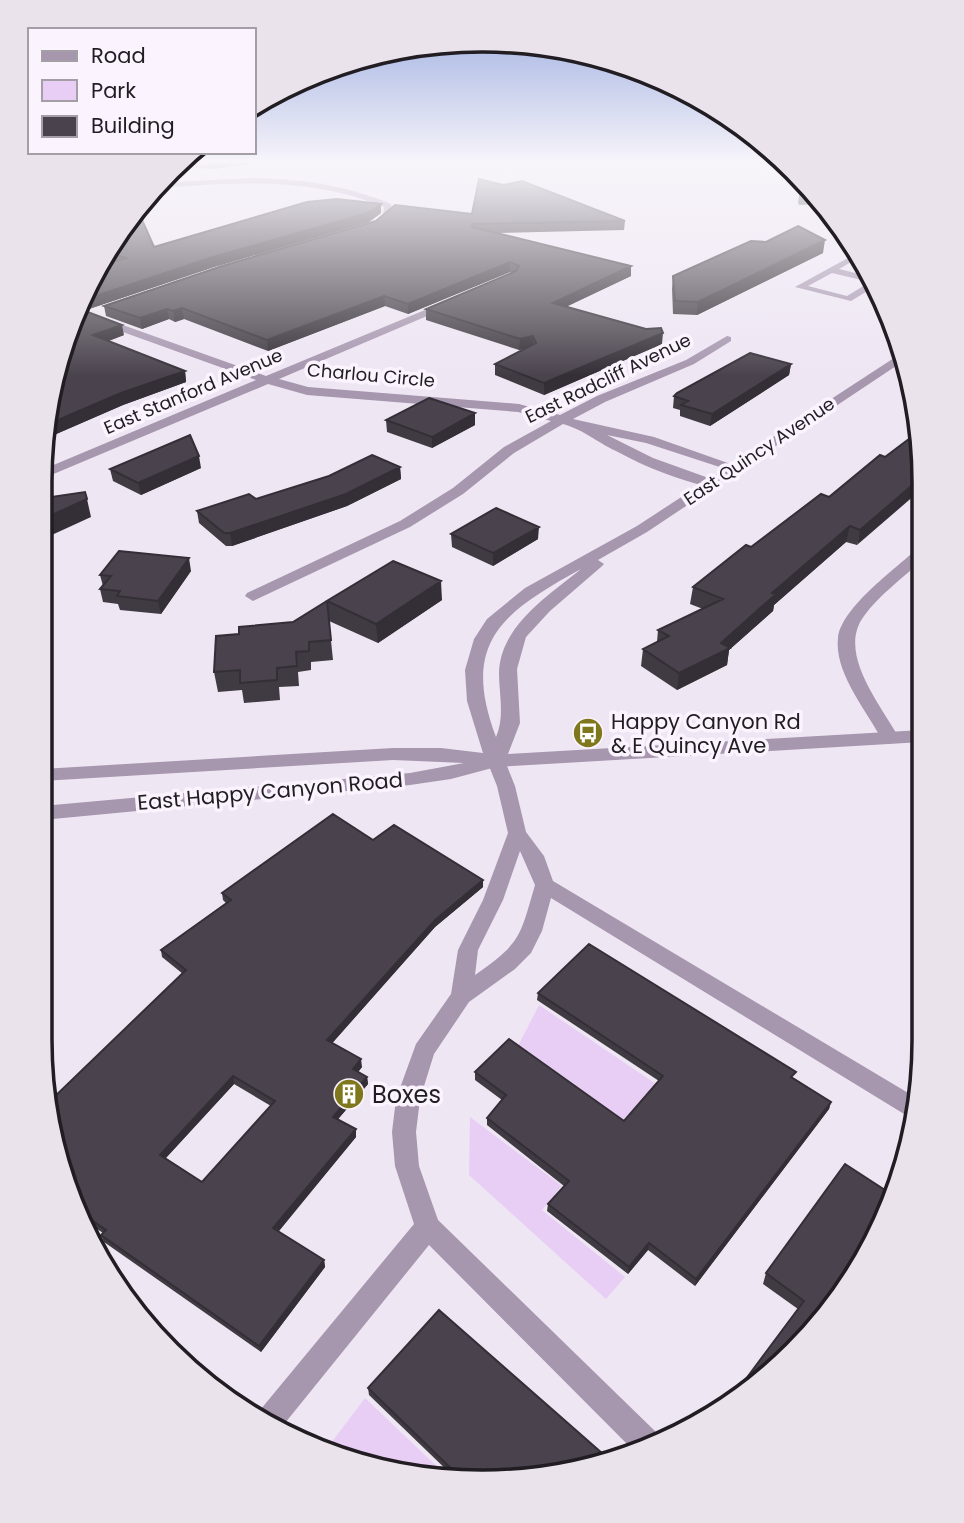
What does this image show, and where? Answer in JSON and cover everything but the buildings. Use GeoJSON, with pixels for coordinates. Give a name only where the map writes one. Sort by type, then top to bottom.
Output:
{"type":"FeatureCollection","features":[{"type":"Feature","properties":{"kind":"street","name":"East Stanford Avenue"},"geometry":{"type":"LineString","coordinates":[[52,470],[456,300]]}},
{"type":"Feature","properties":{"kind":"street"},"geometry":{"type":"LineString","coordinates":[[88,312],[100,311]]}},
{"type":"Feature","properties":{"kind":"street","name":"Charlou Circle"},"geometry":{"type":"LineString","coordinates":[[87,314],[264,379],[332,395],[479,403],[519,408],[649,440],[735,468]]}},
{"type":"Feature","properties":{"kind":"street","name":"East Radcliff Avenue"},"geometry":{"type":"LineString","coordinates":[[253,596],[434,508],[509,450],[601,399],[690,362],[727,339]]}},
{"type":"Feature","properties":{"kind":"street","name":"East Quincy Avenue"},"geometry":{"type":"LineString","coordinates":[[496,761],[481,722],[477,703],[475,660],[482,637],[503,614],[544,584],[620,543],[712,484],[894,362]]}},
{"type":"Feature","properties":{"kind":"street","name":"Charlou Circle"},"geometry":{"type":"LineString","coordinates":[[588,427],[607,443],[627,453],[712,484]]}},
{"type":"Feature","properties":{"kind":"street","name":"East Quincy Avenue"},"geometry":{"type":"LineString","coordinates":[[496,761],[511,723],[508,669],[518,636],[544,608],[620,543]]}},
{"type":"Feature","properties":{"kind":"street"},"geometry":{"type":"LineString","coordinates":[[890,737],[850,662],[846,639],[852,620],[860,610],[912,561]]}},
{"type":"Feature","properties":{"kind":"street","name":"East Happy Canyon Road"},"geometry":{"type":"LineString","coordinates":[[52,774],[393,754],[441,754],[496,761],[912,736]]}},
{"type":"Feature","properties":{"kind":"street","name":"East Happy Canyon Road"},"geometry":{"type":"LineString","coordinates":[[52,812],[410,779],[451,773],[496,761]]}},
{"type":"Feature","properties":{"kind":"lane"},"geometry":{"type":"LineString","coordinates":[[849,260],[800,287],[848,299],[865,288]]}},
{"type":"Feature","properties":{"kind":"lane"},"geometry":{"type":"LineString","coordinates":[[831,270],[859,277]]}},
{"type":"Feature","properties":{"kind":"lane"},"geometry":{"type":"LineString","coordinates":[[496,761],[506,786],[517,833],[534,856],[545,886],[532,931],[524,947],[509,963],[461,996],[424,1051],[408,1099],[404,1132],[407,1166],[428,1227],[644,1439]]}},
{"type":"Feature","properties":{"kind":"lane"},"geometry":{"type":"LineString","coordinates":[[461,996],[468,950],[474,933],[493,900],[517,833]]}},
{"type":"Feature","properties":{"kind":"lane"},"geometry":{"type":"LineString","coordinates":[[545,886],[907,1104]]}},
{"type":"Feature","properties":{"kind":"lane"},"geometry":{"type":"LineString","coordinates":[[272,1416],[428,1227]]}},
{"type":"Feature","properties":{"kind":"green space"},"geometry":{"type":"Polygon","coordinates":[[[539,1005],[656,1084],[623,1121],[517,1048],[539,1005]]]}},
{"type":"Feature","properties":{"kind":"green space"},"geometry":{"type":"Polygon","coordinates":[[[470,1117],[562,1186],[542,1210],[625,1277],[606,1299],[469,1175],[470,1117]]]}},
{"type":"Feature","properties":{"kind":"green space"},"geometry":{"type":"Polygon","coordinates":[[[365,1398],[439,1468],[371,1456],[331,1443],[365,1398]]]}},
{"type":"Feature","properties":{"kind":"place","name":"Happy Canyon Rd & E Quincy Ave"},"geometry":{"type":"Point","coordinates":[588,733]}},
{"type":"Feature","properties":{"kind":"place","name":"Boxes"},"geometry":{"type":"Point","coordinates":[349,1094]}}]}
